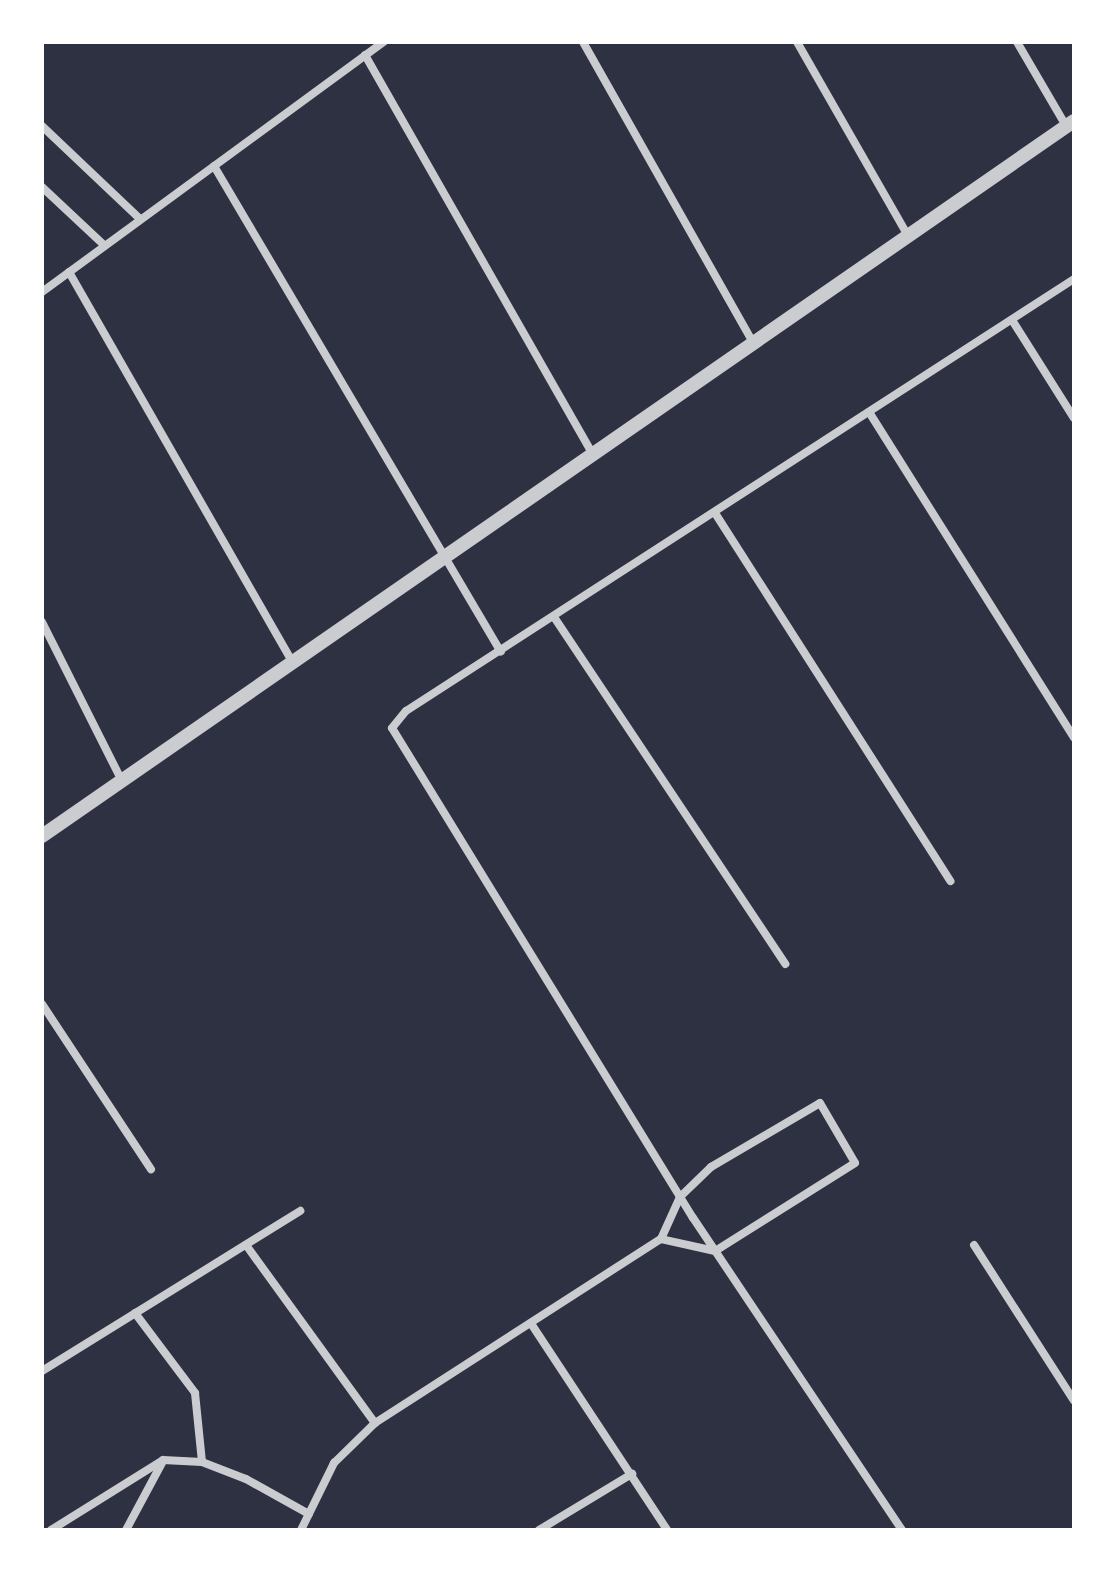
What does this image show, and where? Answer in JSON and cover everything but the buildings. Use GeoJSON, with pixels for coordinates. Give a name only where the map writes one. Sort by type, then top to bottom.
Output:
{"type":"FeatureCollection","features":[{"type":"Feature","properties":{"kind":"street"},"geometry":{"type":"LineString","coordinates":[[42,292],[384,42]]}},
{"type":"Feature","properties":{"kind":"street"},"geometry":{"type":"LineString","coordinates":[[583,42],[753,343]]}},
{"type":"Feature","properties":{"kind":"street"},"geometry":{"type":"LineString","coordinates":[[797,42],[908,236]]}},
{"type":"Feature","properties":{"kind":"street"},"geometry":{"type":"LineString","coordinates":[[42,836],[1070,124],[1017,42]]}},
{"type":"Feature","properties":{"kind":"street"},"geometry":{"type":"LineString","coordinates":[[365,55],[593,454]]}},
{"type":"Feature","properties":{"kind":"street"},"geometry":{"type":"LineString","coordinates":[[42,126],[140,219]]}},
{"type":"Feature","properties":{"kind":"street"},"geometry":{"type":"LineString","coordinates":[[214,166],[442,559],[501,652]]}},
{"type":"Feature","properties":{"kind":"street"},"geometry":{"type":"LineString","coordinates":[[42,187],[104,245]]}},
{"type":"Feature","properties":{"kind":"street"},"geometry":{"type":"LineString","coordinates":[[69,272],[293,663]]}},
{"type":"Feature","properties":{"kind":"street"},"geometry":{"type":"LineString","coordinates":[[902,1530],[693,1218],[392,728],[406,711],[1074,279]]}},
{"type":"Feature","properties":{"kind":"street"},"geometry":{"type":"LineString","coordinates":[[1012,320],[1074,418]]}},
{"type":"Feature","properties":{"kind":"street"},"geometry":{"type":"LineString","coordinates":[[869,412],[1074,738]]}},
{"type":"Feature","properties":{"kind":"street"},"geometry":{"type":"LineString","coordinates":[[715,513],[950,881]]}},
{"type":"Feature","properties":{"kind":"street"},"geometry":{"type":"LineString","coordinates":[[554,617],[785,964]]}},
{"type":"Feature","properties":{"kind":"street"},"geometry":{"type":"LineString","coordinates":[[42,622],[122,781]]}},
{"type":"Feature","properties":{"kind":"street"},"geometry":{"type":"LineString","coordinates":[[42,1004],[151,1169]]}},
{"type":"Feature","properties":{"kind":"street"},"geometry":{"type":"LineString","coordinates":[[301,1530],[334,1463],[375,1423],[532,1325],[661,1239],[680,1197],[711,1167],[820,1103],[855,1163],[715,1251],[661,1239]]}},
{"type":"Feature","properties":{"kind":"street"},"geometry":{"type":"LineString","coordinates":[[42,1371],[300,1211]]}},
{"type":"Feature","properties":{"kind":"street"},"geometry":{"type":"LineString","coordinates":[[246,1245],[375,1423]]}},
{"type":"Feature","properties":{"kind":"street"},"geometry":{"type":"LineString","coordinates":[[974,1245],[1074,1401]]}},
{"type":"Feature","properties":{"kind":"street"},"geometry":{"type":"LineString","coordinates":[[135,1313],[195,1393],[202,1462]]}},
{"type":"Feature","properties":{"kind":"street"},"geometry":{"type":"LineString","coordinates":[[532,1325],[667,1530]]}},
{"type":"Feature","properties":{"kind":"street"},"geometry":{"type":"LineString","coordinates":[[51,1530],[163,1460],[202,1462],[309,1514]]}},
{"type":"Feature","properties":{"kind":"street"},"geometry":{"type":"LineString","coordinates":[[126,1530],[163,1460]]}},
{"type":"Feature","properties":{"kind":"street"},"geometry":{"type":"LineString","coordinates":[[539,1530],[632,1474]]}}]}
